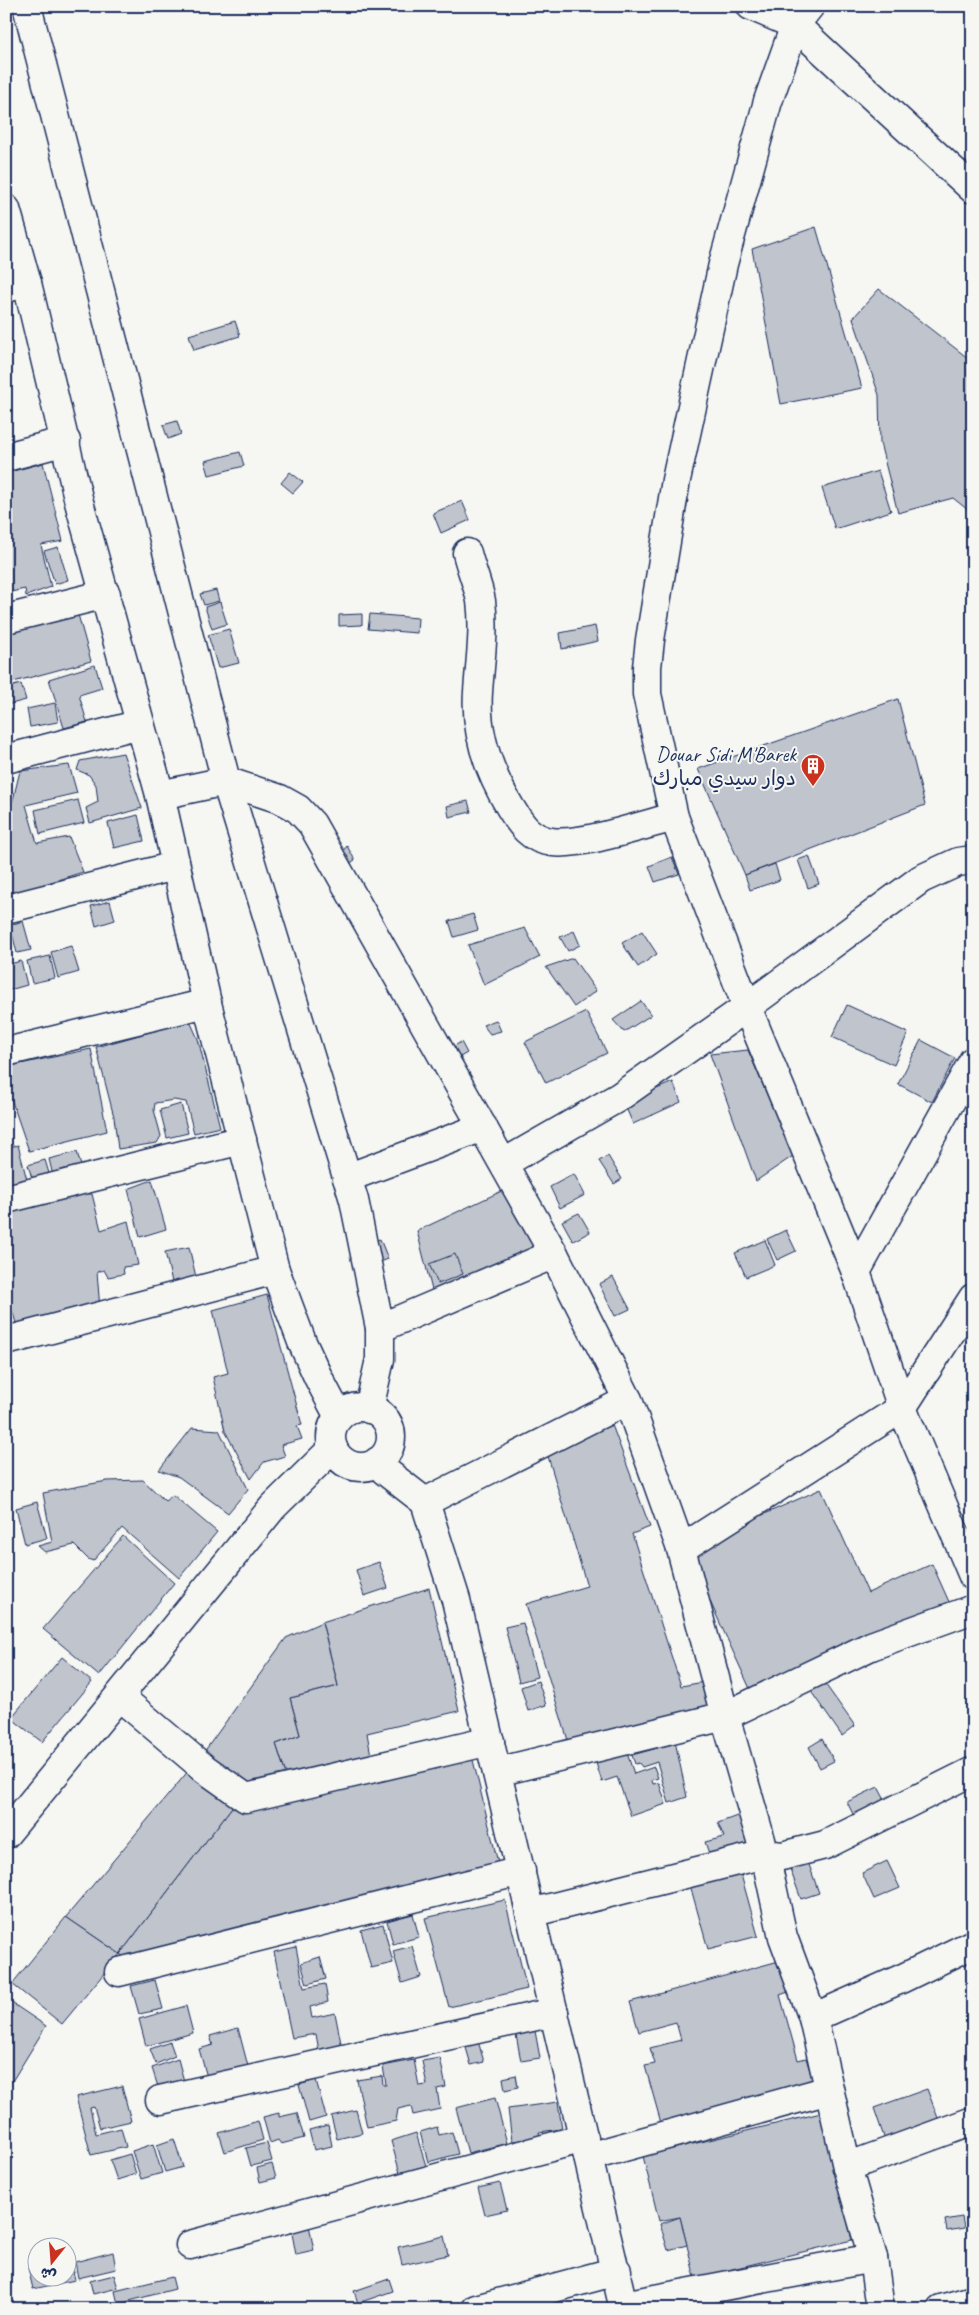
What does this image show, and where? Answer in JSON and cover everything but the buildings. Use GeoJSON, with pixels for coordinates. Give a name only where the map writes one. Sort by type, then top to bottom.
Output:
{"type":"FeatureCollection","features":[{"type":"Feature","properties":{"kind":"street"},"geometry":{"type":"LineString","coordinates":[[27,6],[226,781],[354,1200],[380,1328],[380,1359],[369,1409]]}},
{"type":"Feature","properties":{"kind":"street"},"geometry":{"type":"LineString","coordinates":[[751,6],[797,13],[973,189]]}},
{"type":"Feature","properties":{"kind":"street"},"geometry":{"type":"LineString","coordinates":[[797,13],[768,101],[723,264],[676,480],[646,667],[647,694],[674,817],[747,1008],[856,1272],[902,1408],[973,1576]]}},
{"type":"Feature","properties":{"kind":"street"},"geometry":{"type":"LineString","coordinates":[[6,209],[16,286],[66,442],[79,502],[106,594],[160,795],[207,1003],[275,1270],[306,1351],[339,1416]]}},
{"type":"Feature","properties":{"kind":"street"},"geometry":{"type":"LineString","coordinates":[[6,457],[66,442]]}},
{"type":"Feature","properties":{"kind":"street"},"geometry":{"type":"LineString","coordinates":[[467,553],[481,600],[478,694],[480,737],[490,769],[523,828],[534,837],[544,841],[569,842],[674,817]]}},
{"type":"Feature","properties":{"kind":"street"},"geometry":{"type":"LineString","coordinates":[[6,619],[106,594]]}},
{"type":"Feature","properties":{"kind":"street"},"geometry":{"type":"LineString","coordinates":[[6,759],[140,724]]}},
{"type":"Feature","properties":{"kind":"street"},"geometry":{"type":"LineString","coordinates":[[160,795],[226,781],[280,799],[298,810],[312,824],[554,1254],[628,1400],[681,1549],[725,1716],[765,1854],[783,1937],[812,2018],[847,2167],[873,2258],[880,2309]]}},
{"type":"Feature","properties":{"kind":"street"},"geometry":{"type":"LineString","coordinates":[[504,1163],[619,1097],[747,1008],[921,879],[958,862],[973,860]]}},
{"type":"Feature","properties":{"kind":"street"},"geometry":{"type":"LineString","coordinates":[[6,909],[175,866]]}},
{"type":"Feature","properties":{"kind":"street"},"geometry":{"type":"LineString","coordinates":[[6,1052],[207,1003]]}},
{"type":"Feature","properties":{"kind":"street"},"geometry":{"type":"LineString","coordinates":[[856,1272],[973,1061]]}},
{"type":"Feature","properties":{"kind":"street"},"geometry":{"type":"LineString","coordinates":[[348,1178],[482,1126]]}},
{"type":"Feature","properties":{"kind":"street"},"geometry":{"type":"LineString","coordinates":[[6,1199],[242,1140]]}},
{"type":"Feature","properties":{"kind":"street"},"geometry":{"type":"LineString","coordinates":[[380,1328],[554,1254]]}},
{"type":"Feature","properties":{"kind":"street"},"geometry":{"type":"LineString","coordinates":[[6,1341],[275,1270]]}},
{"type":"Feature","properties":{"kind":"street"},"geometry":{"type":"LineString","coordinates":[[681,1549],[902,1408],[973,1298]]}},
{"type":"Feature","properties":{"kind":"street"},"geometry":{"type":"LineString","coordinates":[[425,1502],[628,1400]]}},
{"type":"Feature","properties":{"kind":"street"},"geometry":{"type":"LineString","coordinates":[[358,1407],[369,1409],[379,1414],[386,1422],[390,1432],[390,1443],[386,1454],[378,1462],[363,1466],[347,1464],[339,1458],[333,1448],[332,1426],[339,1416],[348,1410],[358,1407]]}},
{"type":"Feature","properties":{"kind":"street"},"geometry":{"type":"LineString","coordinates":[[6,1834],[120,1697],[273,1507],[333,1448]]}},
{"type":"Feature","properties":{"kind":"street"},"geometry":{"type":"LineString","coordinates":[[378,1462],[385,1471],[425,1502],[456,1600],[617,2271],[623,2307],[873,2258]]}},
{"type":"Feature","properties":{"kind":"street"},"geometry":{"type":"LineString","coordinates":[[497,1772],[725,1716],[871,1646],[973,1609]]}},
{"type":"Feature","properties":{"kind":"street"},"geometry":{"type":"LineString","coordinates":[[120,1697],[206,1768],[246,1798],[490,1741]]}},
{"type":"Feature","properties":{"kind":"street"},"geometry":{"type":"LineString","coordinates":[[530,1913],[765,1854],[782,1856],[826,1845],[973,1771]]}},
{"type":"Feature","properties":{"kind":"street"},"geometry":{"type":"LineString","coordinates":[[119,1972],[521,1871]]}},
{"type":"Feature","properties":{"kind":"street"},"geometry":{"type":"LineString","coordinates":[[812,2018],[903,1978],[973,1944]]}},
{"type":"Feature","properties":{"kind":"street"},"geometry":{"type":"LineString","coordinates":[[160,2100],[554,2012]]}},
{"type":"Feature","properties":{"kind":"street"},"geometry":{"type":"LineString","coordinates":[[190,2245],[829,2090]]}},
{"type":"Feature","properties":{"kind":"street"},"geometry":{"type":"LineString","coordinates":[[847,2167],[973,2120]]}},
{"type":"Feature","properties":{"kind":"street"},"geometry":{"type":"LineString","coordinates":[[476,2309],[617,2271]]}},
{"type":"Feature","properties":{"kind":"street"},"geometry":{"type":"LineString","coordinates":[[941,2309],[973,2300]]}},
{"type":"Feature","properties":{"kind":"place","name":"Douar Sidi M'Barek دوار سيدي مبارك"},"geometry":{"type":"Point","coordinates":[813,787]}}]}
